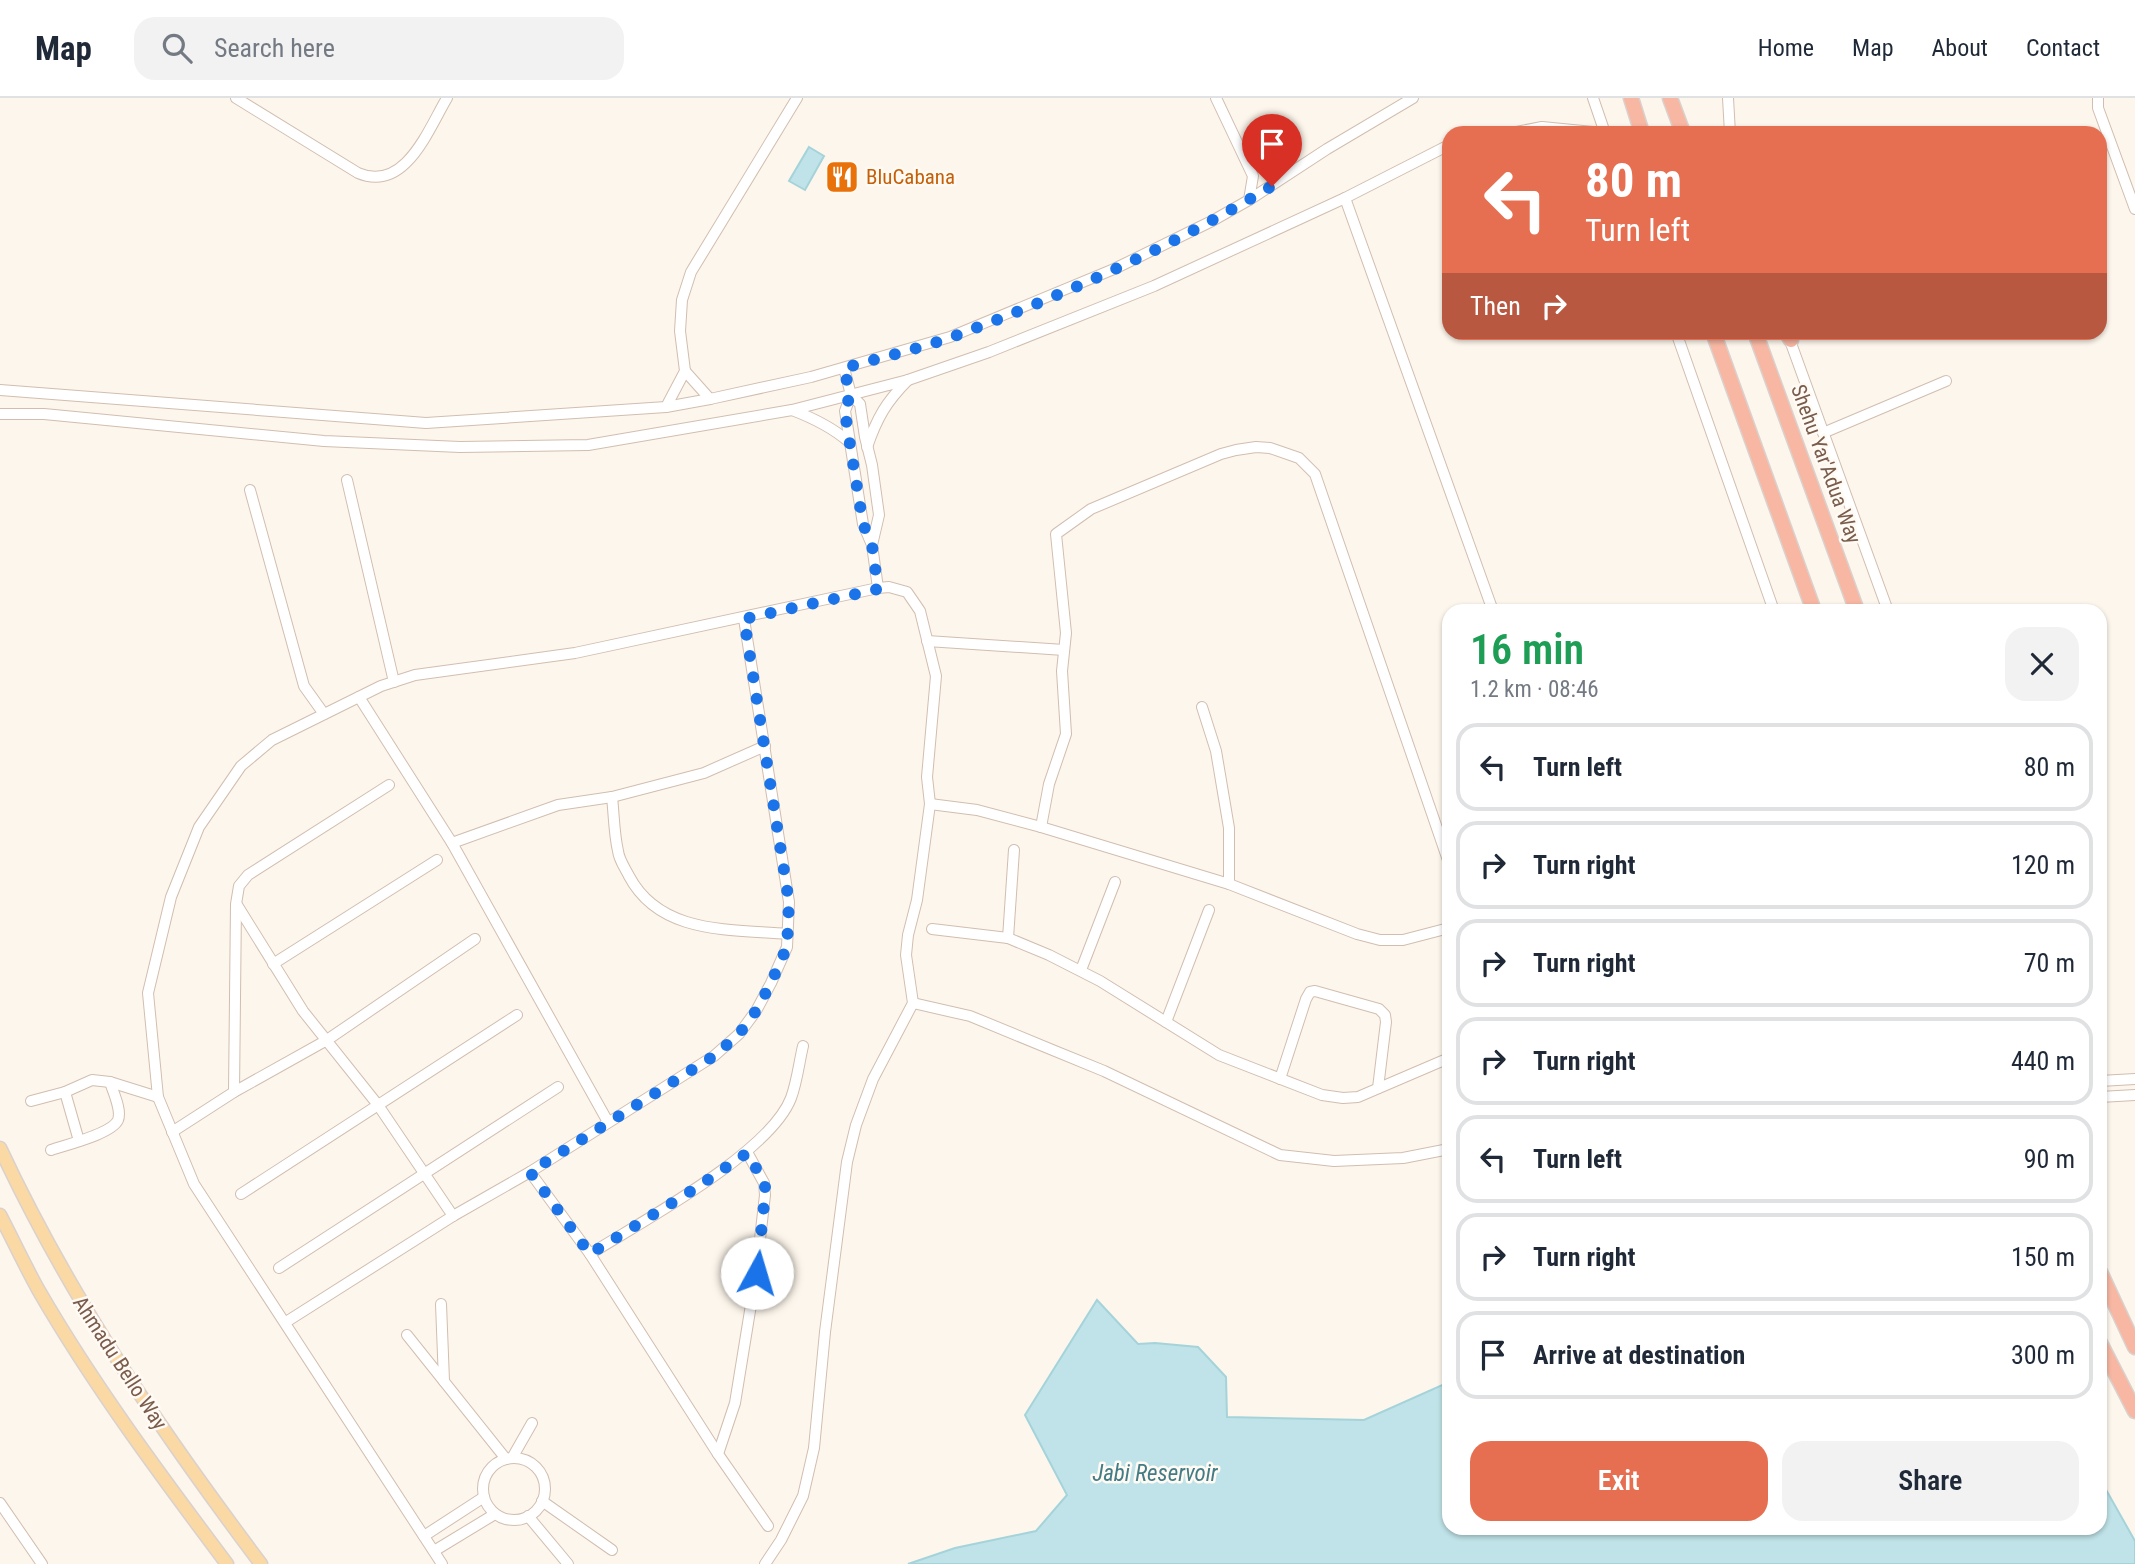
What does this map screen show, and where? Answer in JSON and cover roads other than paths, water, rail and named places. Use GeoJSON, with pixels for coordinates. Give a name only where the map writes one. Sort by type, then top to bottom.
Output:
{"type":"FeatureCollection","features":[{"type":"Feature","properties":{"kind":"highway"},"geometry":{"type":"LineString","coordinates":[[1631,98],[1640,126]]}},
{"type":"Feature","properties":{"kind":"highway"},"geometry":{"type":"LineString","coordinates":[[1670,98],[1680,126]]}},
{"type":"Feature","properties":{"kind":"highway"},"geometry":{"type":"LineString","coordinates":[[1716,340],[1811,604]]}},
{"type":"Feature","properties":{"kind":"highway","name":"Shehu Yar'Adua Way"},"geometry":{"type":"LineString","coordinates":[[1758,340],[1854,604]]}},
{"type":"Feature","properties":{"kind":"highway"},"geometry":{"type":"LineString","coordinates":[[2107,1287],[2135,1348]]}},
{"type":"Feature","properties":{"kind":"highway"},"geometry":{"type":"LineString","coordinates":[[2107,1357],[2135,1411]]}},
{"type":"Feature","properties":{"kind":"main road","name":"Ahmadu Bello Way"},"geometry":{"type":"LineString","coordinates":[[0,1148],[67,1280],[126,1375],[183,1460],[261,1564]]}},
{"type":"Feature","properties":{"kind":"main road","name":"Ahmadu Bello Way"},"geometry":{"type":"LineString","coordinates":[[0,1215],[41,1294],[101,1388],[159,1473],[227,1564]]}},
{"type":"Feature","properties":{"kind":"street"},"geometry":{"type":"LineString","coordinates":[[236,98],[358,173],[380,178],[394,173],[411,156],[447,98]]}},
{"type":"Feature","properties":{"kind":"street"},"geometry":{"type":"LineString","coordinates":[[710,399],[685,371],[680,331],[682,300],[691,272],[797,98]]}},
{"type":"Feature","properties":{"kind":"street"},"geometry":{"type":"LineString","coordinates":[[1216,98],[1253,176],[1249,200]]}},
{"type":"Feature","properties":{"kind":"street"},"geometry":{"type":"LineString","coordinates":[[0,390],[426,423],[666,407],[710,399],[844,368],[950,337],[1114,270],[1249,200],[1327,149],[1413,98]]}},
{"type":"Feature","properties":{"kind":"street"},"geometry":{"type":"LineString","coordinates":[[1592,98],[1602,126]]}},
{"type":"Feature","properties":{"kind":"street"},"geometry":{"type":"LineString","coordinates":[[1727,98],[1729,126]]}},
{"type":"Feature","properties":{"kind":"street"},"geometry":{"type":"LineString","coordinates":[[2098,98],[2098,108],[2105,126]]}},
{"type":"Feature","properties":{"kind":"street"},"geometry":{"type":"LineString","coordinates":[[2107,133],[2135,209]]}},
{"type":"Feature","properties":{"kind":"street"},"geometry":{"type":"LineString","coordinates":[[0,414],[44,414],[324,441],[460,447],[588,445],[792,410],[908,380],[989,352],[1154,286],[1345,198],[1442,149]]}},
{"type":"Feature","properties":{"kind":"street"},"geometry":{"type":"LineString","coordinates":[[1253,176],[1272,186]]}},
{"type":"Feature","properties":{"kind":"street"},"geometry":{"type":"LineString","coordinates":[[1345,198],[1490,604]]}},
{"type":"Feature","properties":{"kind":"street"},"geometry":{"type":"LineString","coordinates":[[1679,340],[1772,604]]}},
{"type":"Feature","properties":{"kind":"street"},"geometry":{"type":"LineString","coordinates":[[1790,340],[1885,604]]}},
{"type":"Feature","properties":{"kind":"street"},"geometry":{"type":"LineString","coordinates":[[844,368],[850,395],[845,411],[849,442],[863,524],[872,545],[878,589]]}},
{"type":"Feature","properties":{"kind":"street"},"geometry":{"type":"LineString","coordinates":[[666,407],[685,371]]}},
{"type":"Feature","properties":{"kind":"street"},"geometry":{"type":"LineString","coordinates":[[867,447],[876,419],[890,398],[908,380]]}},
{"type":"Feature","properties":{"kind":"street"},"geometry":{"type":"LineString","coordinates":[[1823,433],[1946,381]]}},
{"type":"Feature","properties":{"kind":"street"},"geometry":{"type":"LineString","coordinates":[[850,395],[860,404],[879,515],[872,545]]}},
{"type":"Feature","properties":{"kind":"street"},"geometry":{"type":"LineString","coordinates":[[792,410],[838,432],[849,442]]}},
{"type":"Feature","properties":{"kind":"street"},"geometry":{"type":"LineString","coordinates":[[1041,827],[1049,784],[1066,734],[1062,671],[1066,633],[1056,534],[1091,509],[1221,454],[1256,447],[1270,448],[1299,458],[1315,474],[1442,843]]}},
{"type":"Feature","properties":{"kind":"street"},"geometry":{"type":"LineString","coordinates":[[347,480],[394,682]]}},
{"type":"Feature","properties":{"kind":"street"},"geometry":{"type":"LineString","coordinates":[[250,490],[304,686],[324,714]]}},
{"type":"Feature","properties":{"kind":"street"},"geometry":{"type":"LineString","coordinates":[[442,1564],[194,1184],[158,1097],[148,993],[171,897],[199,827],[241,766],[272,740],[394,682],[415,675],[575,653],[889,587],[907,592],[920,611],[936,676],[927,777],[930,804],[906,956],[913,1003],[873,1079],[856,1125],[847,1162],[825,1332],[814,1448],[803,1496],[781,1540],[765,1564]]}},
{"type":"Feature","properties":{"kind":"street"},"geometry":{"type":"LineString","coordinates":[[286,1322],[714,1056],[739,1034],[756,1011],[787,947],[789,902],[744,619]]}},
{"type":"Feature","properties":{"kind":"street"},"geometry":{"type":"LineString","coordinates":[[927,641],[1064,650]]}},
{"type":"Feature","properties":{"kind":"street"},"geometry":{"type":"LineString","coordinates":[[359,697],[453,843],[608,1122]]}},
{"type":"Feature","properties":{"kind":"street"},"geometry":{"type":"LineString","coordinates":[[1202,706],[1216,751],[1229,828],[1229,884]]}},
{"type":"Feature","properties":{"kind":"street"},"geometry":{"type":"LineString","coordinates":[[453,843],[558,805],[612,797],[704,773],[765,746]]}},
{"type":"Feature","properties":{"kind":"street"},"geometry":{"type":"LineString","coordinates":[[234,1092],[236,904],[239,886],[248,875],[389,785]]}},
{"type":"Feature","properties":{"kind":"street"},"geometry":{"type":"LineString","coordinates":[[612,797],[618,853],[635,886],[650,904],[672,918],[695,926],[788,934]]}},
{"type":"Feature","properties":{"kind":"street"},"geometry":{"type":"LineString","coordinates":[[930,804],[976,810],[1041,827],[1229,884],[1357,934],[1380,940],[1404,940],[1442,930]]}},
{"type":"Feature","properties":{"kind":"street"},"geometry":{"type":"LineString","coordinates":[[1008,938],[1014,850]]}},
{"type":"Feature","properties":{"kind":"street"},"geometry":{"type":"LineString","coordinates":[[273,964],[437,860]]}},
{"type":"Feature","properties":{"kind":"street"},"geometry":{"type":"LineString","coordinates":[[1081,970],[1115,882]]}},
{"type":"Feature","properties":{"kind":"street"},"geometry":{"type":"LineString","coordinates":[[236,904],[303,1011],[378,1105],[453,1216]]}},
{"type":"Feature","properties":{"kind":"street"},"geometry":{"type":"LineString","coordinates":[[1166,1023],[1209,910]]}},
{"type":"Feature","properties":{"kind":"street"},"geometry":{"type":"LineString","coordinates":[[932,929],[1008,938],[1081,970],[1219,1055],[1322,1095],[1358,1097],[1442,1061]]}},
{"type":"Feature","properties":{"kind":"street"},"geometry":{"type":"LineString","coordinates":[[172,1132],[234,1092],[327,1040],[475,939]]}},
{"type":"Feature","properties":{"kind":"street"},"geometry":{"type":"LineString","coordinates":[[1280,1079],[1306,999],[1310,992],[1315,991],[1379,1009],[1385,1014],[1378,1088]]}},
{"type":"Feature","properties":{"kind":"street"},"geometry":{"type":"LineString","coordinates":[[913,1003],[970,1016],[1104,1071],[1280,1155],[1334,1161],[1403,1157],[1442,1150]]}},
{"type":"Feature","properties":{"kind":"street"},"geometry":{"type":"LineString","coordinates":[[242,1194],[517,1016]]}},
{"type":"Feature","properties":{"kind":"street"},"geometry":{"type":"LineString","coordinates":[[590,1254],[747,1153],[780,1118],[791,1098],[803,1046]]}},
{"type":"Feature","properties":{"kind":"street"},"geometry":{"type":"LineString","coordinates":[[2107,1081],[2135,1079]]}},
{"type":"Feature","properties":{"kind":"street"},"geometry":{"type":"LineString","coordinates":[[31,1101],[65,1092],[92,1080],[110,1082],[158,1097]]}},
{"type":"Feature","properties":{"kind":"street"},"geometry":{"type":"LineString","coordinates":[[51,1150],[109,1130],[118,1122],[119,1112],[110,1082]]}},
{"type":"Feature","properties":{"kind":"street"},"geometry":{"type":"LineString","coordinates":[[279,1268],[558,1087]]}},
{"type":"Feature","properties":{"kind":"street"},"geometry":{"type":"LineString","coordinates":[[65,1092],[79,1140]]}},
{"type":"Feature","properties":{"kind":"street"},"geometry":{"type":"LineString","coordinates":[[2107,1097],[2135,1095]]}},
{"type":"Feature","properties":{"kind":"street"},"geometry":{"type":"LineString","coordinates":[[718,1454],[735,1404],[757,1273],[765,1195],[765,1183],[747,1153]]}},
{"type":"Feature","properties":{"kind":"street"},"geometry":{"type":"LineString","coordinates":[[530,1172],[590,1254],[718,1454],[768,1526]]}},
{"type":"Feature","properties":{"kind":"street"},"geometry":{"type":"LineString","coordinates":[[441,1304],[444,1382]]}},
{"type":"Feature","properties":{"kind":"street"},"geometry":{"type":"LineString","coordinates":[[407,1335],[509,1458],[526,1461],[537,1469],[544,1481],[542,1502],[528,1516],[508,1519],[495,1514],[484,1497],[483,1483],[489,1470],[509,1458],[531,1423]]}},
{"type":"Feature","properties":{"kind":"street"},"geometry":{"type":"LineString","coordinates":[[424,1536],[484,1497]]}},
{"type":"Feature","properties":{"kind":"street"},"geometry":{"type":"LineString","coordinates":[[542,1502],[612,1550]]}},
{"type":"Feature","properties":{"kind":"street"},"geometry":{"type":"LineString","coordinates":[[0,1503],[42,1564]]}},
{"type":"Feature","properties":{"kind":"street"},"geometry":{"type":"LineString","coordinates":[[434,1551],[495,1514]]}},
{"type":"Feature","properties":{"kind":"street"},"geometry":{"type":"LineString","coordinates":[[528,1516],[568,1564]]}},
{"type":"Feature","properties":{"kind":"water"},"geometry":{"type":"Polygon","coordinates":[[[809,147],[824,156],[805,190],[789,181],[809,147]]]}},
{"type":"Feature","properties":{"kind":"water","name":"Jabi Reservoir"},"geometry":{"type":"Polygon","coordinates":[[[1097,1300],[1138,1344],[1198,1347],[1226,1377],[1227,1417],[1364,1420],[1442,1385],[1442,1535],[2107,1535],[2107,1491],[2135,1541],[2135,1564],[908,1564],[955,1548],[1036,1531],[1067,1495],[1025,1415],[1097,1300]]]}},
{"type":"Feature","properties":{"kind":"place","name":"BluCabana"},"geometry":{"type":"Point","coordinates":[842,177]}}]}
